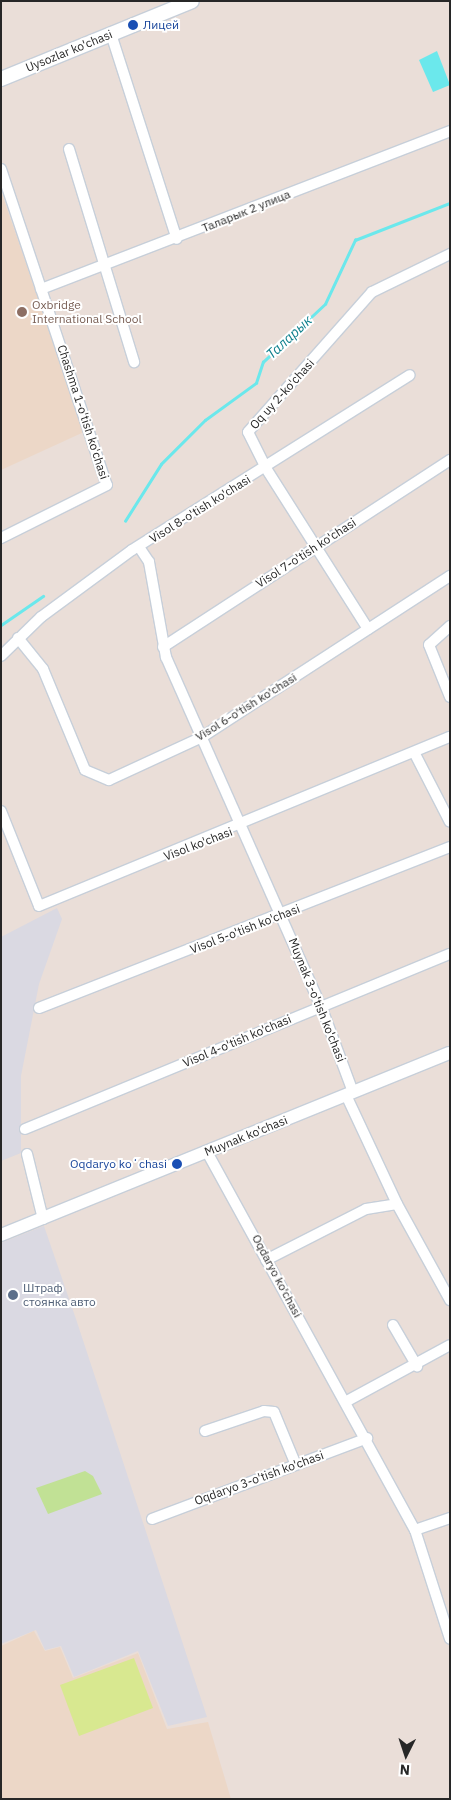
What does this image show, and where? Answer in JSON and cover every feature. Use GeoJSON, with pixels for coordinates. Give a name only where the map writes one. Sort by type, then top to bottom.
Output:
{"type":"FeatureCollection","features":[{"type":"Feature","properties":{"kind":"main road","name":"Uysozlar ko'chasi"},"geometry":{"type":"LineString","coordinates":[[1,79],[192,1]]}},
{"type":"Feature","properties":{"kind":"street"},"geometry":{"type":"LineString","coordinates":[[111,34],[177,239]]}},
{"type":"Feature","properties":{"kind":"street","name":"Таларык 2 улица"},"geometry":{"type":"LineString","coordinates":[[41,289],[177,239],[450,131]]}},
{"type":"Feature","properties":{"kind":"street"},"geometry":{"type":"LineString","coordinates":[[69,149],[134,362]]}},
{"type":"Feature","properties":{"kind":"street","name":"Chashma 1-o'tish ko'chasi"},"geometry":{"type":"LineString","coordinates":[[1,169],[107,485],[1,538]]}},
{"type":"Feature","properties":{"kind":"street","name":"Oq uy 2-ko'chasi"},"geometry":{"type":"LineString","coordinates":[[368,630],[266,468],[248,432],[372,292],[450,254]]}},
{"type":"Feature","properties":{"kind":"street","name":"Visol 8-o'tish ko'chasi"},"geometry":{"type":"LineString","coordinates":[[1,656],[18,638],[140,547],[410,375]]}},
{"type":"Feature","properties":{"kind":"street","name":"Visol 7-o'tish ko'chasi"},"geometry":{"type":"LineString","coordinates":[[163,647],[450,460]]}},
{"type":"Feature","properties":{"kind":"street","name":"Muynak 3-o'tish ko'chasi"},"geometry":{"type":"LineString","coordinates":[[140,547],[149,562],[163,647],[321,1006],[350,1093],[397,1204],[450,1300]]}},
{"type":"Feature","properties":{"kind":"street","name":"Visol 6-o'tish ko'chasi"},"geometry":{"type":"LineString","coordinates":[[18,638],[43,669],[87,773],[109,780],[202,737],[450,576]]}},
{"type":"Feature","properties":{"kind":"street"},"geometry":{"type":"LineString","coordinates":[[450,626],[429,645],[450,697]]}},
{"type":"Feature","properties":{"kind":"street","name":"Visol ko'chasi"},"geometry":{"type":"LineString","coordinates":[[1,810],[39,906],[241,826],[450,738]]}},
{"type":"Feature","properties":{"kind":"street"},"geometry":{"type":"LineString","coordinates":[[415,754],[450,822]]}},
{"type":"Feature","properties":{"kind":"street","name":"Visol 5-o'tish ko'chasi"},"geometry":{"type":"LineString","coordinates":[[39,1008],[282,915],[450,847]]}},
{"type":"Feature","properties":{"kind":"street","name":"Visol 4-o'tish ko'chasi"},"geometry":{"type":"LineString","coordinates":[[25,1129],[450,954]]}},
{"type":"Feature","properties":{"kind":"street","name":"Muynak ko'chasi"},"geometry":{"type":"LineString","coordinates":[[1,1235],[450,1053]]}},
{"type":"Feature","properties":{"kind":"street","name":"Oqdaryo ko'chasi"},"geometry":{"type":"LineString","coordinates":[[206,1152],[347,1401],[415,1530],[447,1624],[450,1639]]}},
{"type":"Feature","properties":{"kind":"street"},"geometry":{"type":"LineString","coordinates":[[27,1154],[43,1218]]}},
{"type":"Feature","properties":{"kind":"street"},"geometry":{"type":"LineString","coordinates":[[266,1260],[366,1209],[397,1204]]}},
{"type":"Feature","properties":{"kind":"street"},"geometry":{"type":"LineString","coordinates":[[393,1325],[417,1366]]}},
{"type":"Feature","properties":{"kind":"street"},"geometry":{"type":"LineString","coordinates":[[347,1401],[417,1366],[450,1345]]}},
{"type":"Feature","properties":{"kind":"street"},"geometry":{"type":"LineString","coordinates":[[205,1431],[274,1412],[296,1465]]}},
{"type":"Feature","properties":{"kind":"street","name":"Oqdaryo 3-o'tish ko'chasi"},"geometry":{"type":"LineString","coordinates":[[152,1519],[367,1438]]}},
{"type":"Feature","properties":{"kind":"street"},"geometry":{"type":"LineString","coordinates":[[415,1530],[450,1518]]}},
{"type":"Feature","properties":{"kind":"shaded area","name":"Oxbridge International School"},"geometry":{"type":"Polygon","coordinates":[[[1,191],[84,432],[1,470],[1,191]]]}},
{"type":"Feature","properties":{"kind":"shaded area"},"geometry":{"type":"Polygon","coordinates":[[[57,908],[62,919],[39,984],[21,1076],[21,1153],[1,1161],[1,937],[57,908]]]}},
{"type":"Feature","properties":{"kind":"shaded area"},"geometry":{"type":"Polygon","coordinates":[[[44,1226],[207,1717],[168,1726],[138,1651],[74,1677],[61,1646],[45,1650],[36,1630],[1,1644],[1,1243],[44,1226]]]}},
{"type":"Feature","properties":{"kind":"shaded area"},"geometry":{"type":"Polygon","coordinates":[[[34,1631],[45,1651],[60,1647],[73,1678],[138,1653],[167,1729],[208,1722],[231,1799],[1,1799],[1,1646],[34,1631]]]}},
{"type":"Feature","properties":{"kind":"green space"},"geometry":{"type":"Polygon","coordinates":[[[85,1471],[93,1476],[102,1494],[48,1514],[36,1488],[85,1471]]]}},
{"type":"Feature","properties":{"kind":"green space"},"geometry":{"type":"Polygon","coordinates":[[[134,1658],[153,1708],[79,1736],[60,1685],[134,1658]]]}},
{"type":"Feature","properties":{"kind":"water"},"geometry":{"type":"Polygon","coordinates":[[[437,51],[450,85],[433,92],[419,60],[437,51]]]}},
{"type":"Feature","properties":{"kind":"waterway","name":"Таларык"},"geometry":{"type":"LineString","coordinates":[[125,521],[161,464],[205,420],[256,383],[263,362],[325,304],[355,240],[450,203]]}},
{"type":"Feature","properties":{"kind":"waterway","name":"Таларык"},"geometry":{"type":"LineString","coordinates":[[1,625],[43,596]]}},
{"type":"Feature","properties":{"kind":"place","name":"Лицей"},"geometry":{"type":"Point","coordinates":[133,25]}},
{"type":"Feature","properties":{"kind":"place","name":"Oxbridge International School"},"geometry":{"type":"Point","coordinates":[22,312]}},
{"type":"Feature","properties":{"kind":"place","name":"Oqdaryo koʻchasi"},"geometry":{"type":"Point","coordinates":[177,1164]}},
{"type":"Feature","properties":{"kind":"place","name":"Штраф стоянка авто"},"geometry":{"type":"Point","coordinates":[13,1295]}}]}
